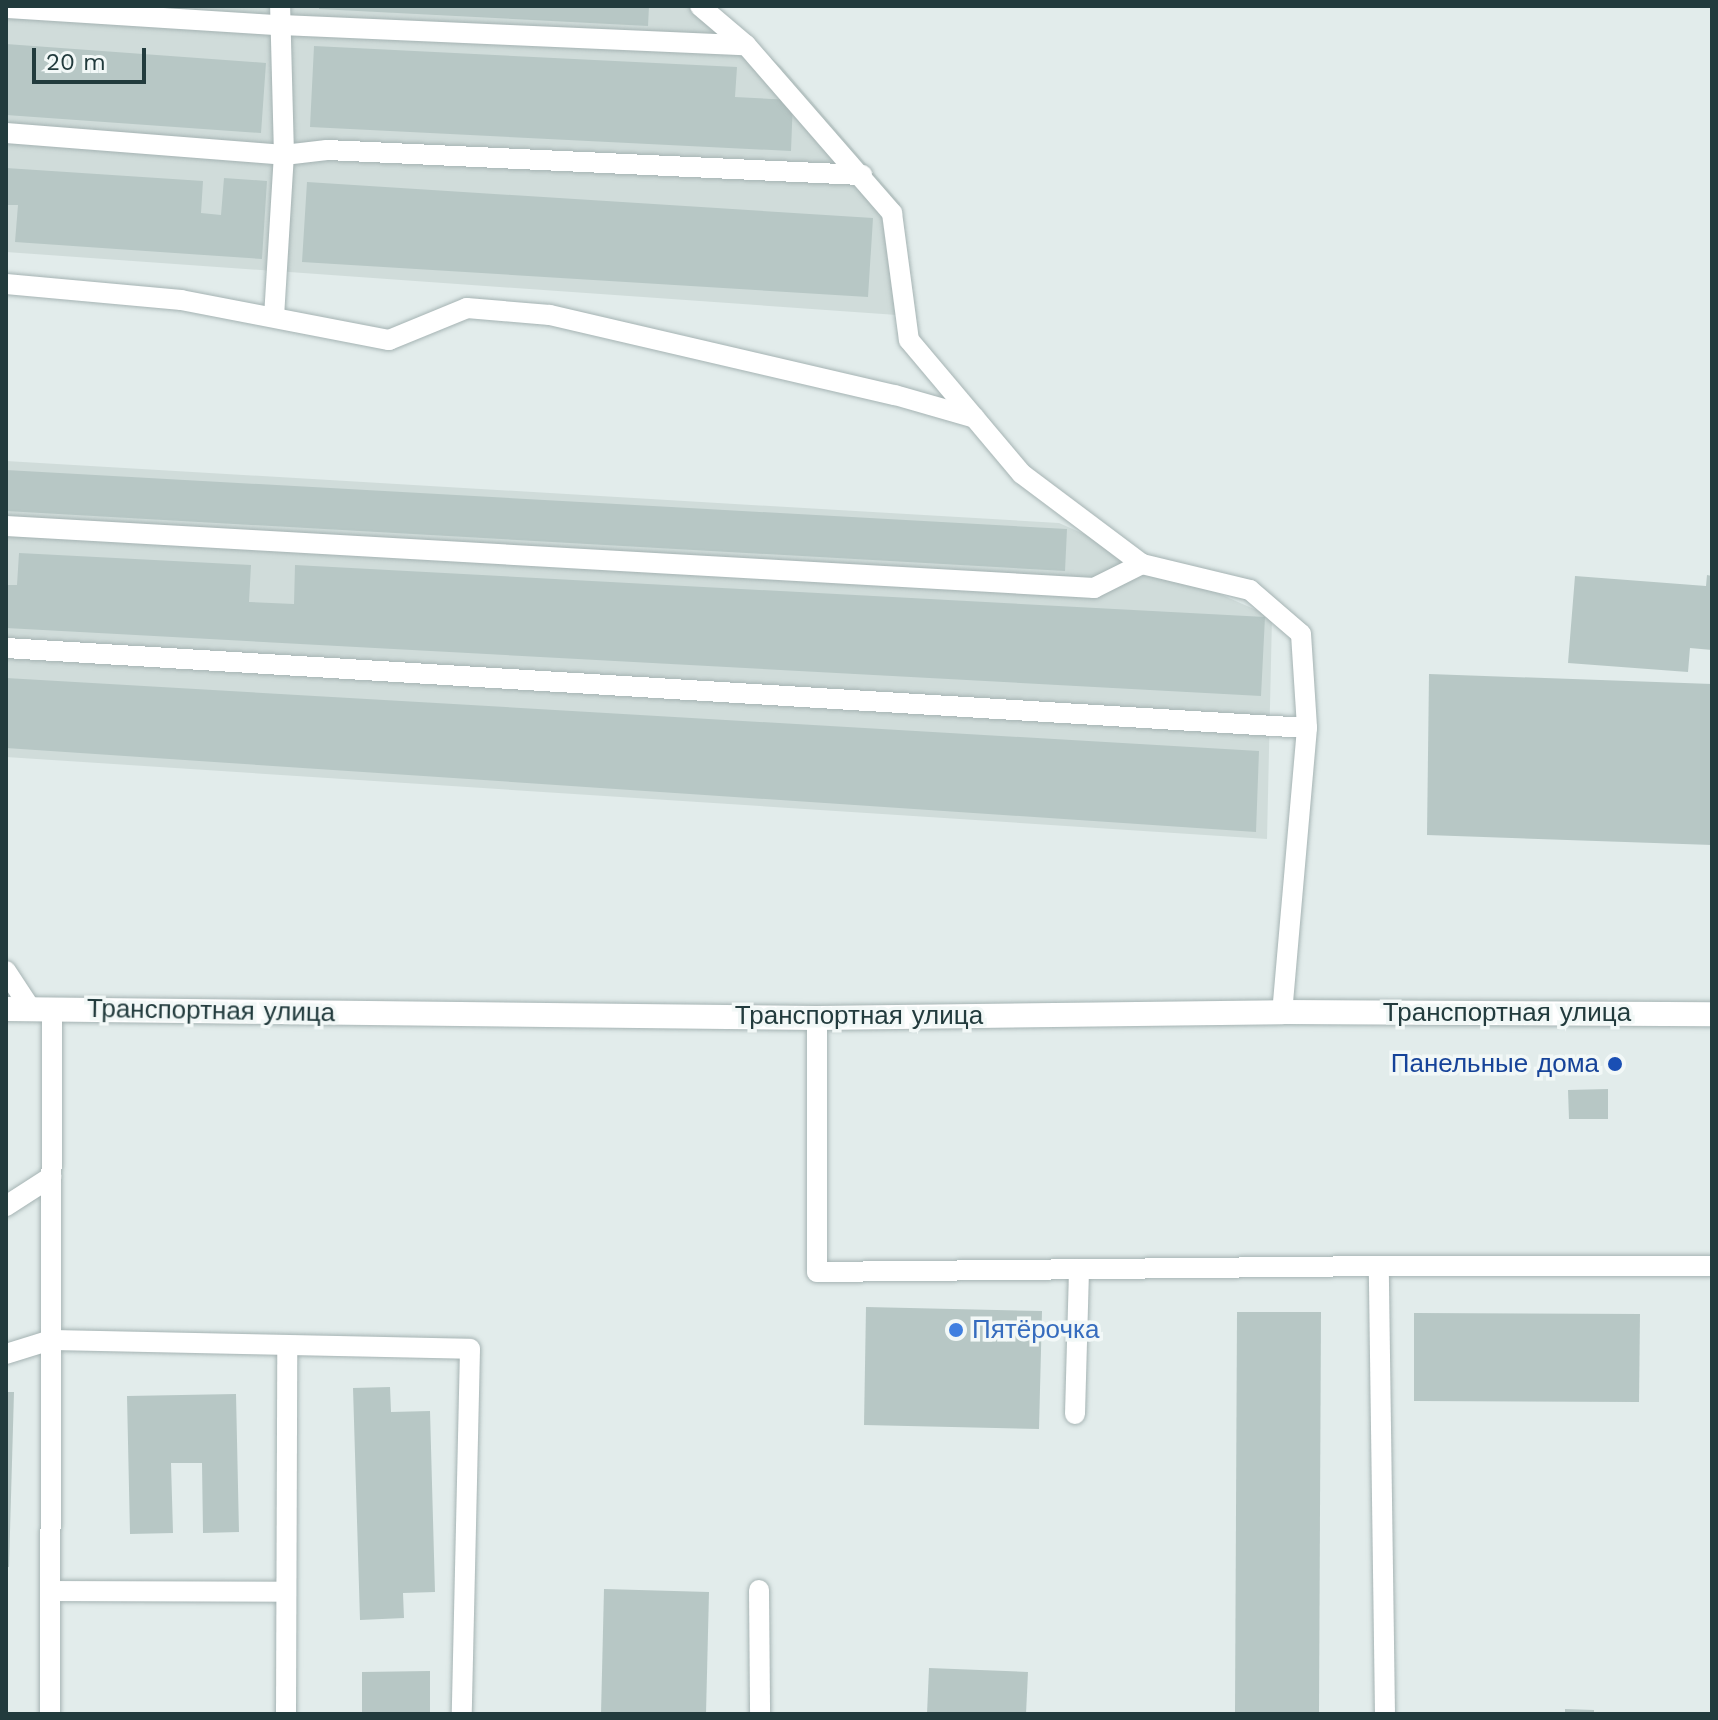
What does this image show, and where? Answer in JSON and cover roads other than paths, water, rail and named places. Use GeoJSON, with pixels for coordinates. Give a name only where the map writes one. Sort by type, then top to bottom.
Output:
{"type":"FeatureCollection","features":[{"type":"Feature","properties":{"kind":"main road","name":"Транспортная улица"},"geometry":{"type":"LineString","coordinates":[[6,1009],[817,1018],[1282,1012],[1712,1014]]}},
{"type":"Feature","properties":{"kind":"lane"},"geometry":{"type":"LineString","coordinates":[[700,6],[746,45],[892,213],[909,340],[1022,474],[1142,564],[1250,590],[1301,634],[1307,728],[1282,1012]]}},
{"type":"Feature","properties":{"kind":"lane"},"geometry":{"type":"LineString","coordinates":[[6,8],[280,16],[746,45]]}},
{"type":"Feature","properties":{"kind":"lane"},"geometry":{"type":"LineString","coordinates":[[274,317],[284,155],[280,16]]}},
{"type":"Feature","properties":{"kind":"lane"},"geometry":{"type":"LineString","coordinates":[[6,133],[284,155],[327,150],[862,175]]}},
{"type":"Feature","properties":{"kind":"lane"},"geometry":{"type":"LineString","coordinates":[[6,284],[181,300],[389,340],[467,308],[550,315],[895,395],[975,418]]}},
{"type":"Feature","properties":{"kind":"lane"},"geometry":{"type":"LineString","coordinates":[[6,526],[1094,588],[1142,564]]}},
{"type":"Feature","properties":{"kind":"lane"},"geometry":{"type":"LineString","coordinates":[[6,648],[1307,728]]}},
{"type":"Feature","properties":{"kind":"lane"},"geometry":{"type":"LineString","coordinates":[[6,971],[42,1009],[51,1177],[50,1714]]}},
{"type":"Feature","properties":{"kind":"lane"},"geometry":{"type":"LineString","coordinates":[[817,1018],[817,1272],[1712,1266]]}},
{"type":"Feature","properties":{"kind":"lane"},"geometry":{"type":"LineString","coordinates":[[6,1206],[51,1177]]}},
{"type":"Feature","properties":{"kind":"lane"},"geometry":{"type":"LineString","coordinates":[[1379,1266],[1385,1714]]}},
{"type":"Feature","properties":{"kind":"lane"},"geometry":{"type":"LineString","coordinates":[[1075,1414],[1079,1269]]}},
{"type":"Feature","properties":{"kind":"lane"},"geometry":{"type":"LineString","coordinates":[[6,1354],[51,1340],[470,1349],[462,1714]]}},
{"type":"Feature","properties":{"kind":"lane"},"geometry":{"type":"LineString","coordinates":[[286,1714],[287,1345]]}},
{"type":"Feature","properties":{"kind":"lane"},"geometry":{"type":"LineString","coordinates":[[759,1590],[760,1714]]}},
{"type":"Feature","properties":{"kind":"lane"},"geometry":{"type":"LineString","coordinates":[[50,1591],[286,1592]]}},
{"type":"Feature","properties":{"kind":"place","name":"Панельные дома"},"geometry":{"type":"Point","coordinates":[1615,1064]}},
{"type":"Feature","properties":{"kind":"place","name":"Пятёрочка"},"geometry":{"type":"Point","coordinates":[956,1330]}}]}
